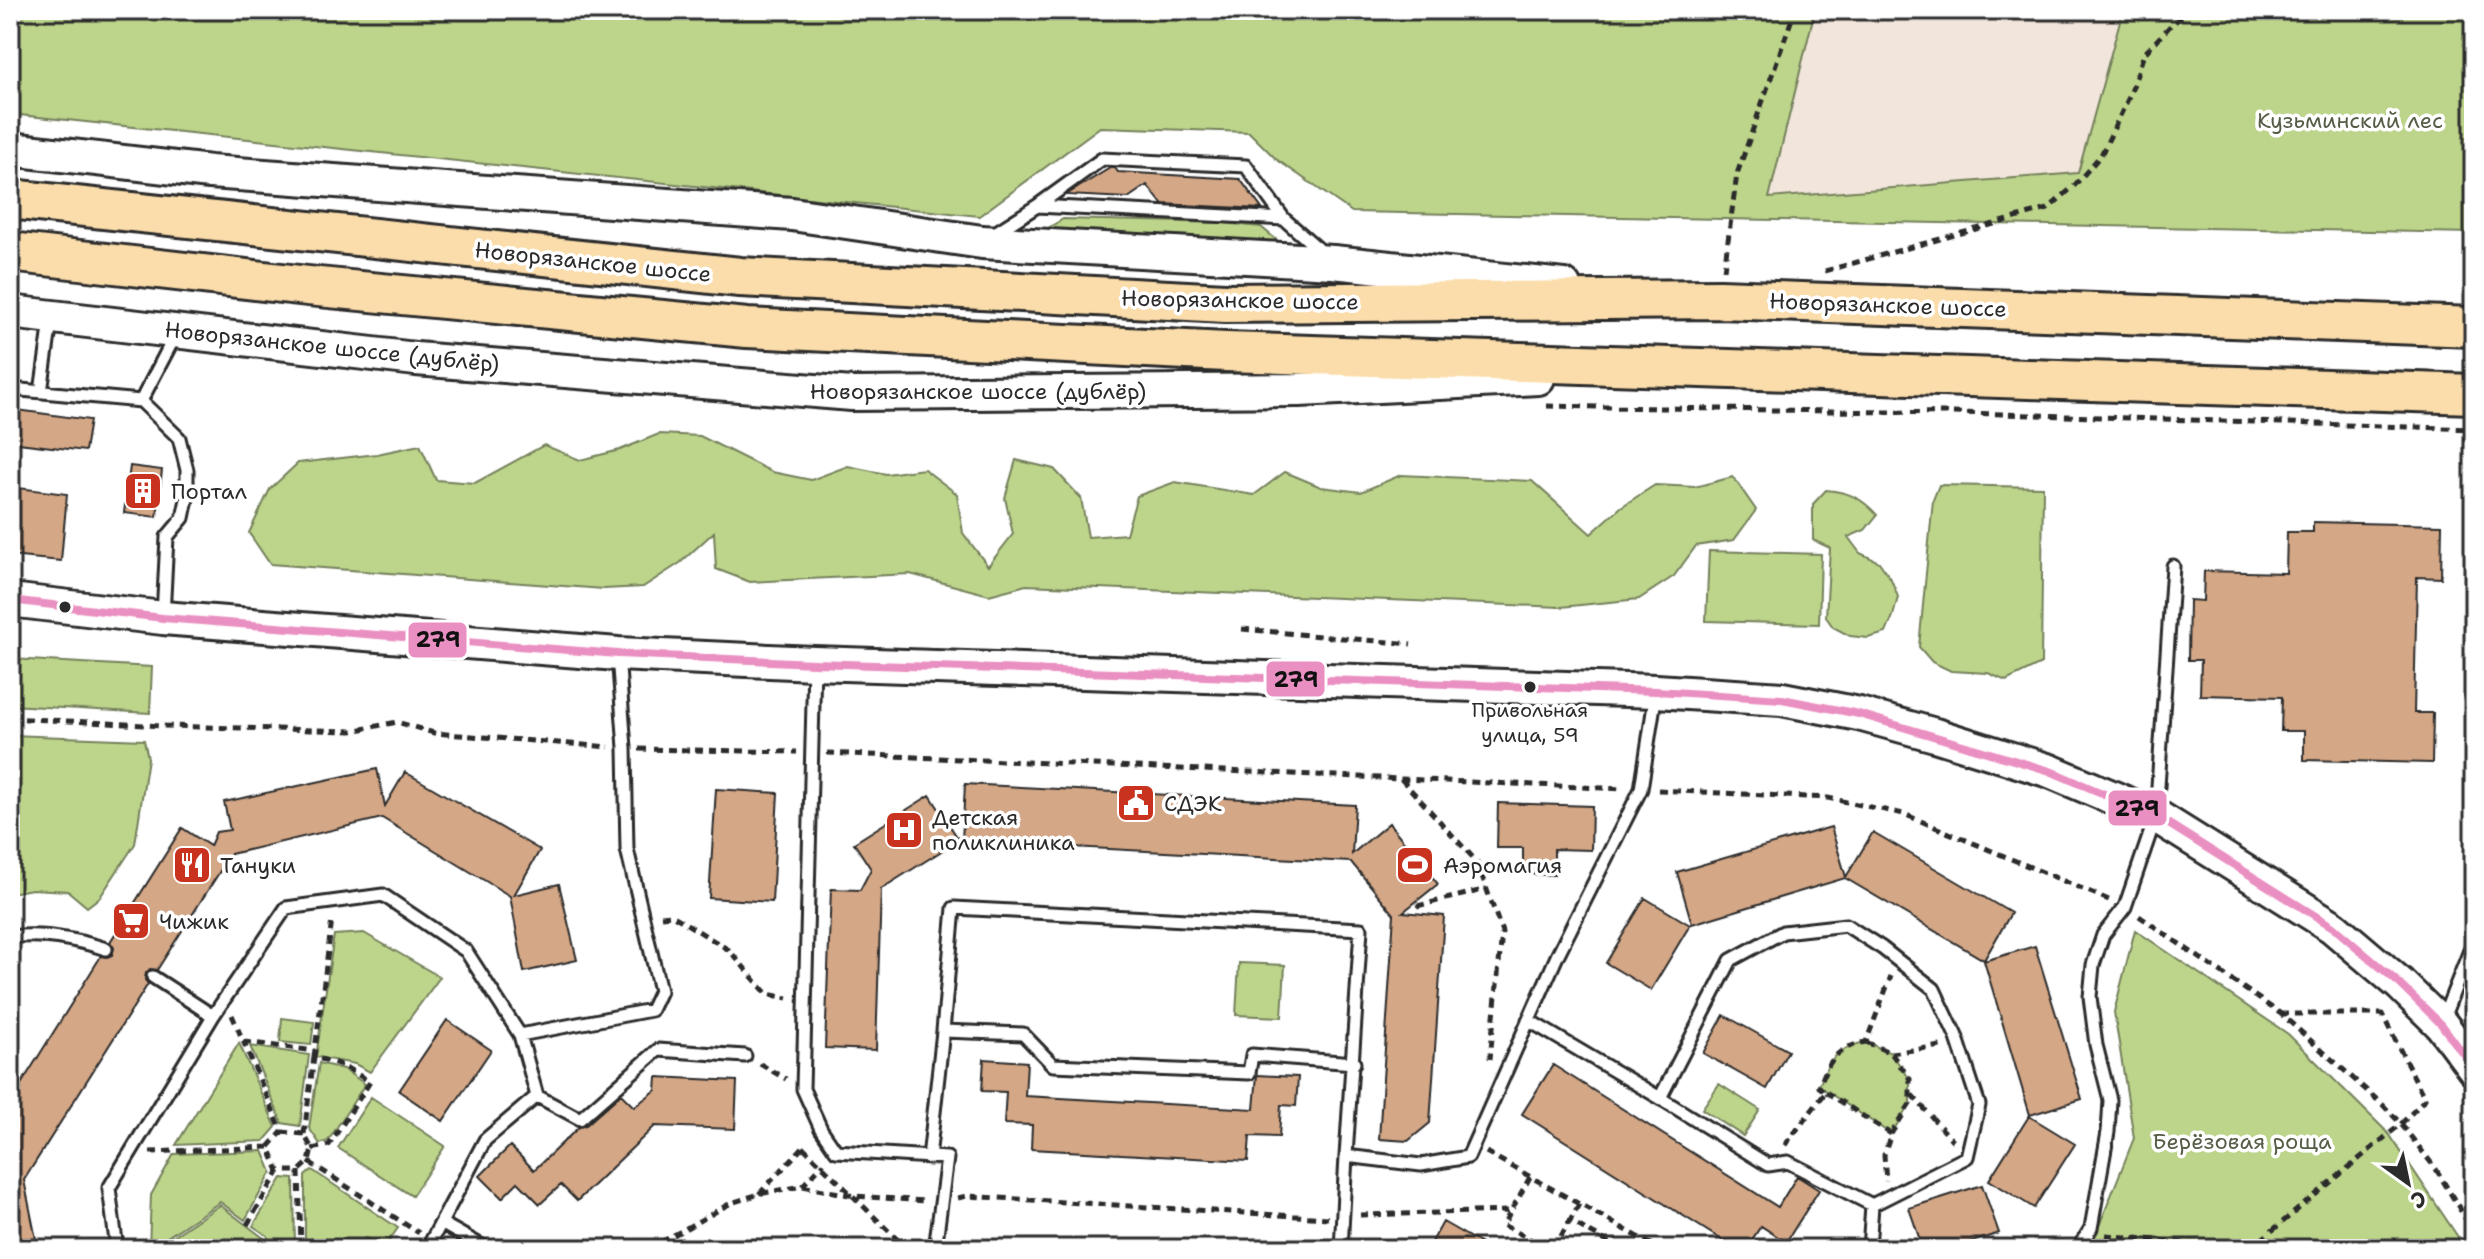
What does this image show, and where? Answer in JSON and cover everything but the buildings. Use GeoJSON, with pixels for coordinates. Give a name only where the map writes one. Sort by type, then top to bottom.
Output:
{"type":"FeatureCollection","features":[{"type":"Feature","properties":{"kind":"highway","name":"Новорязанское шоссе"},"geometry":{"type":"LineString","coordinates":[[10,199],[740,277],[1225,303],[1707,299],[2474,327]]}},
{"type":"Feature","properties":{"kind":"highway"},"geometry":{"type":"LineString","coordinates":[[10,252],[308,286],[747,328],[1226,352],[2474,394]]}},
{"type":"Feature","properties":{"kind":"main road"},"geometry":{"type":"LineString","coordinates":[[10,149],[210,172],[792,214],[982,242],[1333,262],[1707,299]]}},
{"type":"Feature","properties":{"kind":"main road","name":"Новорязанское шоссе (дублёр)"},"geometry":{"type":"LineString","coordinates":[[10,312],[416,359],[852,394],[1299,390],[1710,369]]}},
{"type":"Feature","properties":{"kind":"main road"},"geometry":{"type":"LineString","coordinates":[[10,600],[163,618],[618,654],[1656,691],[1782,699],[1859,714],[1935,735],[2050,771],[2156,816],[2333,927],[2400,984],[2472,1059]]}},
{"type":"Feature","properties":{"kind":"lane"},"geometry":{"type":"LineString","coordinates":[[982,242],[1102,159],[1214,164],[1246,166],[1284,219],[1333,262]]}},
{"type":"Feature","properties":{"kind":"lane"},"geometry":{"type":"LineString","coordinates":[[1153,161],[1163,175]]}},
{"type":"Feature","properties":{"kind":"lane"},"geometry":{"type":"LineString","coordinates":[[1186,163],[1196,176]]}},
{"type":"Feature","properties":{"kind":"lane"},"geometry":{"type":"LineString","coordinates":[[1214,164],[1224,178]]}},
{"type":"Feature","properties":{"kind":"lane"},"geometry":{"type":"LineString","coordinates":[[1037,206],[1249,213],[1284,219]]}},
{"type":"Feature","properties":{"kind":"lane"},"geometry":{"type":"LineString","coordinates":[[41,392],[52,316]]}},
{"type":"Feature","properties":{"kind":"lane"},"geometry":{"type":"LineString","coordinates":[[141,401],[177,330]]}},
{"type":"Feature","properties":{"kind":"lane"},"geometry":{"type":"LineString","coordinates":[[10,389],[141,401],[179,438],[187,470],[187,499],[183,518],[167,537],[163,618]]}},
{"type":"Feature","properties":{"kind":"lane"},"geometry":{"type":"LineString","coordinates":[[2078,1249],[2091,1228],[2110,1100],[2096,1045],[2090,997],[2093,965],[2103,935],[2125,907],[2156,816],[2173,566]]}},
{"type":"Feature","properties":{"kind":"lane"},"geometry":{"type":"LineString","coordinates":[[520,1035],[651,1010],[660,991],[627,849],[625,748],[618,654]]}},
{"type":"Feature","properties":{"kind":"lane"},"geometry":{"type":"LineString","coordinates":[[814,663],[803,1089],[821,1129],[836,1151],[947,1158],[935,1249]]}},
{"type":"Feature","properties":{"kind":"lane"},"geometry":{"type":"LineString","coordinates":[[1346,1156],[1421,1165],[1468,1157],[1528,1020],[1641,789],[1656,691]]}},
{"type":"Feature","properties":{"kind":"lane"},"geometry":{"type":"LineString","coordinates":[[117,1249],[109,1188],[213,1016],[286,908],[383,895],[466,951],[520,1035],[537,1096],[580,1119],[658,1050],[745,1056]]}},
{"type":"Feature","properties":{"kind":"lane"},"geometry":{"type":"LineString","coordinates":[[929,1158],[954,908],[1361,929],[1341,1249]]}},
{"type":"Feature","properties":{"kind":"lane"},"geometry":{"type":"LineString","coordinates":[[1660,1098],[1731,960],[1783,932],[1846,925],[1934,989],[1959,1044],[1979,1105],[1967,1157],[1872,1205]]}},
{"type":"Feature","properties":{"kind":"lane"},"geometry":{"type":"LineString","coordinates":[[10,937],[76,940],[106,949]]}},
{"type":"Feature","properties":{"kind":"lane"},"geometry":{"type":"LineString","coordinates":[[2441,1024],[2474,940]]}},
{"type":"Feature","properties":{"kind":"lane"},"geometry":{"type":"LineString","coordinates":[[153,977],[213,1016]]}},
{"type":"Feature","properties":{"kind":"lane"},"geometry":{"type":"LineString","coordinates":[[1528,1020],[1768,1165],[1788,1162],[1872,1205]]}},
{"type":"Feature","properties":{"kind":"lane"},"geometry":{"type":"LineString","coordinates":[[943,1031],[1023,1034],[1053,1065],[1249,1073],[1252,1055],[1354,1063]]}},
{"type":"Feature","properties":{"kind":"lane"},"geometry":{"type":"LineString","coordinates":[[429,1245],[485,1140],[537,1096]]}},
{"type":"Feature","properties":{"kind":"lane"},"geometry":{"type":"LineString","coordinates":[[1869,1249],[1872,1205]]}},
{"type":"Feature","properties":{"kind":"lane"},"geometry":{"type":"LineString","coordinates":[[441,1223],[487,1249]]}},
{"type":"Feature","properties":{"kind":"path"},"geometry":{"type":"LineString","coordinates":[[1707,299],[1737,174],[1795,10]]}},
{"type":"Feature","properties":{"kind":"path"},"geometry":{"type":"LineString","coordinates":[[1825,271],[2048,209],[2074,186],[2101,155],[2130,95],[2144,54],[2172,24],[2191,10]]}},
{"type":"Feature","properties":{"kind":"path"},"geometry":{"type":"LineString","coordinates":[[1242,629],[1411,644]]}},
{"type":"Feature","properties":{"kind":"path"},"geometry":{"type":"LineString","coordinates":[[10,718],[352,731],[397,722],[434,733],[625,748],[812,753],[1828,798],[1904,814],[2125,907],[2281,1014],[2401,1124],[2436,1169],[2474,1233]]}},
{"type":"Feature","properties":{"kind":"path"},"geometry":{"type":"LineString","coordinates":[[1400,779],[1477,862],[1502,932],[1489,1073]]}},
{"type":"Feature","properties":{"kind":"path"},"geometry":{"type":"LineString","coordinates":[[1417,906],[1487,889]]}},
{"type":"Feature","properties":{"kind":"path"},"geometry":{"type":"LineString","coordinates":[[279,1171],[299,1171],[309,1162],[312,1149],[304,1134],[335,901]]}},
{"type":"Feature","properties":{"kind":"path"},"geometry":{"type":"LineString","coordinates":[[643,916],[672,915],[729,950],[767,994],[805,1001]]}},
{"type":"Feature","properties":{"kind":"path"},"geometry":{"type":"LineString","coordinates":[[1866,1042],[1897,960]]}},
{"type":"Feature","properties":{"kind":"path"},"geometry":{"type":"LineString","coordinates":[[225,998],[282,1132]]}},
{"type":"Feature","properties":{"kind":"path"},"geometry":{"type":"LineString","coordinates":[[2250,1249],[2401,1124],[2425,1099],[2382,1014],[2281,1014]]}},
{"type":"Feature","properties":{"kind":"path"},"geometry":{"type":"LineString","coordinates":[[244,1042],[314,1054],[342,1065],[370,1082],[329,1145],[312,1149]]}},
{"type":"Feature","properties":{"kind":"path"},"geometry":{"type":"LineString","coordinates":[[1888,1197],[1884,1155],[1891,1134],[1910,1104],[1910,1079],[1891,1053],[1866,1042],[1847,1045],[1827,1066],[1819,1087],[1891,1134]]}},
{"type":"Feature","properties":{"kind":"path"},"geometry":{"type":"LineString","coordinates":[[1891,1053],[1959,1044]]}},
{"type":"Feature","properties":{"kind":"path"},"geometry":{"type":"LineString","coordinates":[[745,1056],[803,1089]]}},
{"type":"Feature","properties":{"kind":"path"},"geometry":{"type":"LineString","coordinates":[[1768,1165],[1826,1092]]}},
{"type":"Feature","properties":{"kind":"path"},"geometry":{"type":"LineString","coordinates":[[1911,1094],[1967,1157]]}},
{"type":"Feature","properties":{"kind":"path"},"geometry":{"type":"LineString","coordinates":[[759,1194],[821,1129]]}},
{"type":"Feature","properties":{"kind":"path"},"geometry":{"type":"LineString","coordinates":[[282,1132],[304,1134]]}},
{"type":"Feature","properties":{"kind":"path"},"geometry":{"type":"LineString","coordinates":[[130,1153],[269,1147],[282,1132]]}},
{"type":"Feature","properties":{"kind":"path"},"geometry":{"type":"LineString","coordinates":[[1474,1145],[1660,1249]]}},
{"type":"Feature","properties":{"kind":"path"},"geometry":{"type":"LineString","coordinates":[[269,1147],[279,1171]]}},
{"type":"Feature","properties":{"kind":"path"},"geometry":{"type":"LineString","coordinates":[[803,1147],[907,1249]]}},
{"type":"Feature","properties":{"kind":"path"},"geometry":{"type":"LineString","coordinates":[[802,1186],[836,1151]]}},
{"type":"Feature","properties":{"kind":"path"},"geometry":{"type":"LineString","coordinates":[[309,1162],[429,1245]]}},
{"type":"Feature","properties":{"kind":"path"},"geometry":{"type":"LineString","coordinates":[[247,1225],[279,1171]]}},
{"type":"Feature","properties":{"kind":"path"},"geometry":{"type":"LineString","coordinates":[[299,1171],[301,1249]]}},
{"type":"Feature","properties":{"kind":"path"},"geometry":{"type":"LineString","coordinates":[[1530,1177],[1503,1225],[1551,1249],[1579,1204]]}},
{"type":"Feature","properties":{"kind":"path"},"geometry":{"type":"LineString","coordinates":[[648,1249],[731,1203],[802,1186],[855,1196],[941,1202],[967,1196],[1343,1217],[1511,1211]]}},
{"type":"Feature","properties":{"kind":"path"},"geometry":{"type":"LineString","coordinates":[[1570,1221],[1620,1249]]}},
{"type":"Feature","properties":{"kind":"path"},"geometry":{"type":"LineString","coordinates":[[2102,1234],[2244,1249]]}},
{"type":"Feature","properties":{"kind":"shaded area"},"geometry":{"type":"Polygon","coordinates":[[[1815,10],[2123,10],[2079,173],[1768,198],[1815,10]]]}},
{"type":"Feature","properties":{"kind":"green space","name":"Кузьминский лес"},"geometry":{"type":"Polygon","coordinates":[[[10,10],[1815,10],[1769,198],[2078,173],[2123,10],[2474,10],[2474,233],[1352,212],[1276,159],[1249,132],[1100,127],[979,216],[10,114],[10,10]]]}},
{"type":"Feature","properties":{"kind":"green space"},"geometry":{"type":"Polygon","coordinates":[[[1063,219],[1223,223],[1261,227],[1278,241],[1277,245],[1040,233],[1063,219]]]}},
{"type":"Feature","properties":{"kind":"green space"},"geometry":{"type":"Polygon","coordinates":[[[659,434],[700,436],[772,472],[811,480],[848,466],[886,474],[924,469],[957,494],[963,533],[988,566],[1013,534],[1005,498],[1016,460],[1054,469],[1081,498],[1088,537],[1126,534],[1137,496],[1175,482],[1254,495],[1285,472],[1321,487],[1361,492],[1401,475],[1532,481],[1591,534],[1621,507],[1655,485],[1695,487],[1733,477],[1756,510],[1734,540],[1696,546],[1674,576],[1639,599],[1561,607],[1026,585],[989,595],[910,574],[750,582],[716,569],[714,532],[680,563],[643,587],[604,589],[270,564],[249,533],[270,489],[298,463],[377,454],[420,445],[436,480],[475,483],[544,445],[580,460],[620,450],[659,434]]]}},
{"type":"Feature","properties":{"kind":"green space"},"geometry":{"type":"Polygon","coordinates":[[[1939,485],[2043,487],[2041,664],[2006,681],[1988,673],[1951,671],[1932,662],[1919,647],[1933,500],[1939,485]]]}},
{"type":"Feature","properties":{"kind":"green space"},"geometry":{"type":"Polygon","coordinates":[[[1826,490],[1854,497],[1877,515],[1865,530],[1848,537],[1860,553],[1879,562],[1891,579],[1898,597],[1886,633],[1868,638],[1850,636],[1833,627],[1826,617],[1830,548],[1813,540],[1813,504],[1826,490]]]}},
{"type":"Feature","properties":{"kind":"green space"},"geometry":{"type":"Polygon","coordinates":[[[1709,551],[1821,554],[1819,624],[1706,621],[1709,551]]]}},
{"type":"Feature","properties":{"kind":"green space"},"geometry":{"type":"Polygon","coordinates":[[[11,659],[152,667],[150,713],[10,705],[11,659]]]}},
{"type":"Feature","properties":{"kind":"green space"},"geometry":{"type":"Polygon","coordinates":[[[10,735],[144,740],[148,758],[135,844],[100,897],[87,907],[68,891],[32,889],[10,893],[10,735]]]}},
{"type":"Feature","properties":{"kind":"green space","name":"Берёзовая роща"},"geometry":{"type":"Polygon","coordinates":[[[2135,930],[2288,1034],[2389,1134],[2466,1249],[2085,1249],[2097,1231],[2134,1138],[2114,1012],[2135,930]]]}},
{"type":"Feature","properties":{"kind":"green space"},"geometry":{"type":"Polygon","coordinates":[[[364,933],[440,977],[370,1072],[355,1064],[316,1057],[334,935],[364,933]]]}},
{"type":"Feature","properties":{"kind":"green space"},"geometry":{"type":"Polygon","coordinates":[[[1239,963],[1285,965],[1282,1017],[1236,1015],[1239,963]]]}},
{"type":"Feature","properties":{"kind":"green space"},"geometry":{"type":"Polygon","coordinates":[[[282,1018],[314,1022],[311,1045],[280,1042],[282,1018]]]}},
{"type":"Feature","properties":{"kind":"green space"},"geometry":{"type":"Polygon","coordinates":[[[1866,1042],[1891,1053],[1910,1079],[1910,1104],[1891,1134],[1819,1086],[1835,1056],[1848,1047],[1866,1042]]]}},
{"type":"Feature","properties":{"kind":"green space"},"geometry":{"type":"Polygon","coordinates":[[[239,1043],[276,1127],[264,1141],[176,1145],[239,1043]]]}},
{"type":"Feature","properties":{"kind":"green space"},"geometry":{"type":"Polygon","coordinates":[[[250,1046],[309,1055],[300,1126],[282,1123],[250,1046]]]}},
{"type":"Feature","properties":{"kind":"green space"},"geometry":{"type":"Polygon","coordinates":[[[319,1063],[343,1069],[365,1084],[328,1141],[320,1144],[309,1128],[319,1063]]]}},
{"type":"Feature","properties":{"kind":"green space"},"geometry":{"type":"Polygon","coordinates":[[[1719,1084],[1760,1110],[1743,1136],[1702,1109],[1719,1084]]]}},
{"type":"Feature","properties":{"kind":"green space"},"geometry":{"type":"Polygon","coordinates":[[[371,1097],[445,1146],[412,1196],[338,1148],[371,1097]]]}},
{"type":"Feature","properties":{"kind":"green space"},"geometry":{"type":"Polygon","coordinates":[[[263,1151],[272,1172],[245,1220],[220,1202],[149,1249],[151,1195],[174,1154],[263,1151]]]}},
{"type":"Feature","properties":{"kind":"green space"},"geometry":{"type":"Polygon","coordinates":[[[312,1170],[398,1228],[386,1245],[365,1238],[359,1249],[305,1249],[305,1176],[312,1170]]]}},
{"type":"Feature","properties":{"kind":"green space"},"geometry":{"type":"Polygon","coordinates":[[[282,1178],[294,1179],[295,1249],[267,1249],[268,1236],[253,1226],[282,1178]]]}},
{"type":"Feature","properties":{"kind":"green space"},"geometry":{"type":"Polygon","coordinates":[[[220,1205],[265,1239],[265,1249],[154,1249],[220,1205]]]}},
{"type":"Feature","properties":{"kind":"transit line","name":"279"},"geometry":{"type":"LineString","coordinates":[[10,600],[163,618],[618,654],[1656,691],[1782,699],[1859,714],[2050,771],[2156,816],[2333,927],[2441,1024],[2474,1068]]}},
{"type":"Feature","properties":{"kind":"place","name":"Портал"},"geometry":{"type":"Point","coordinates":[143,491]}},
{"type":"Feature","properties":{"kind":"place","name":"Привольная улица, 59"},"geometry":{"type":"Point","coordinates":[1530,687]}},
{"type":"Feature","properties":{"kind":"place","name":"СДЭК"},"geometry":{"type":"Point","coordinates":[1136,803]}},
{"type":"Feature","properties":{"kind":"place","name":"Детская поликлиника"},"geometry":{"type":"Point","coordinates":[904,830]}},
{"type":"Feature","properties":{"kind":"place","name":"Тануки"},"geometry":{"type":"Point","coordinates":[192,865]}},
{"type":"Feature","properties":{"kind":"place","name":"Аэромагия"},"geometry":{"type":"Point","coordinates":[1415,865]}},
{"type":"Feature","properties":{"kind":"place","name":"Чижик"},"geometry":{"type":"Point","coordinates":[131,921]}}]}
